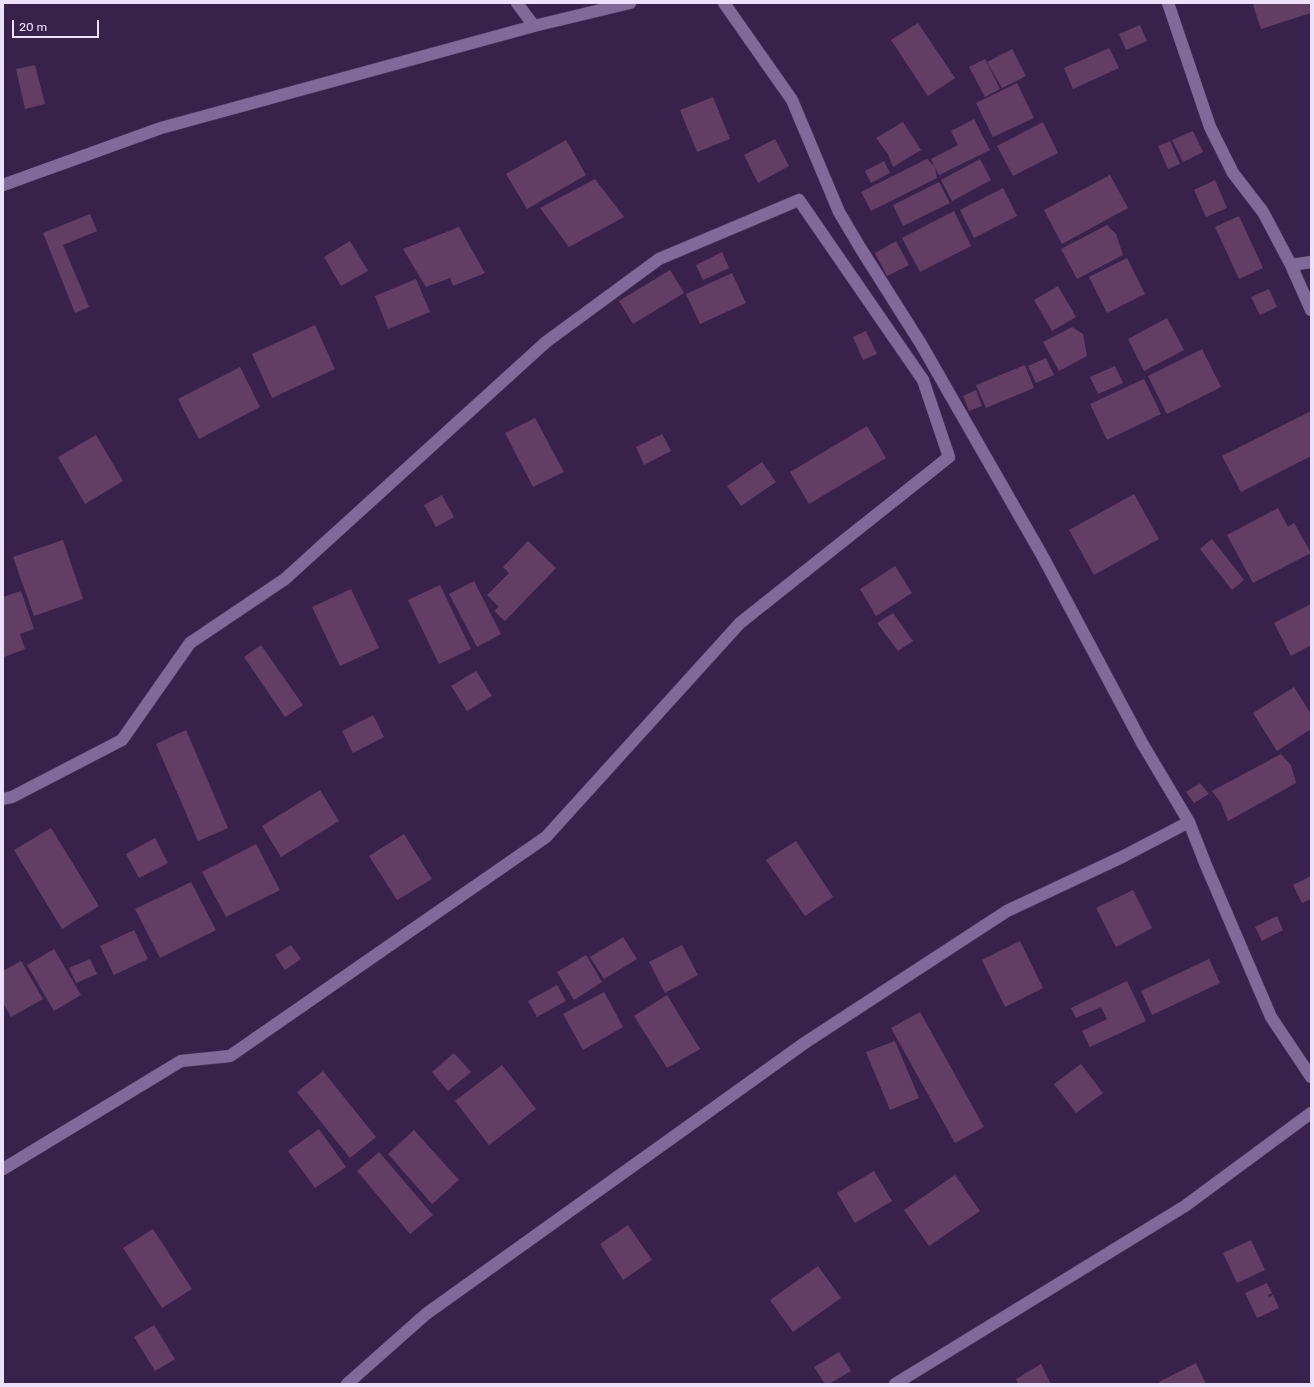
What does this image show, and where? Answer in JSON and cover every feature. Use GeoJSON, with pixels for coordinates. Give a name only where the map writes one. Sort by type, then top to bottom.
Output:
{"type":"FeatureCollection","features":[{"type":"Feature","properties":{"kind":"street"},"geometry":{"type":"LineString","coordinates":[[517,3],[534,26]]}},
{"type":"Feature","properties":{"kind":"street"},"geometry":{"type":"LineString","coordinates":[[3,185],[161,128],[534,26],[630,3]]}},
{"type":"Feature","properties":{"kind":"street"},"geometry":{"type":"LineString","coordinates":[[724,3],[792,100],[839,212],[861,250],[921,344],[1039,550],[1142,743],[1189,822],[1271,1017],[1311,1076]]}},
{"type":"Feature","properties":{"kind":"street"},"geometry":{"type":"LineString","coordinates":[[1168,3],[1210,127],[1232,173],[1263,212],[1291,265],[1311,310]]}},
{"type":"Feature","properties":{"kind":"street"},"geometry":{"type":"LineString","coordinates":[[3,799],[12,797],[122,740],[190,643],[285,579],[546,342],[659,259],[799,200],[922,380],[950,457],[740,623],[546,837],[230,1056],[181,1061],[3,1169]]}},
{"type":"Feature","properties":{"kind":"street"},"geometry":{"type":"LineString","coordinates":[[1291,265],[1311,262]]}},
{"type":"Feature","properties":{"kind":"street"},"geometry":{"type":"LineString","coordinates":[[347,1384],[426,1314],[806,1042],[1007,911],[1122,857],[1189,822]]}},
{"type":"Feature","properties":{"kind":"street"},"geometry":{"type":"LineString","coordinates":[[895,1384],[1185,1206],[1311,1113]]}},
{"type":"Feature","properties":{"kind":"building"},"geometry":{"type":"Polygon","coordinates":[[[1257,3],[1311,3],[1311,13],[1261,29],[1253,5],[1257,3]]]}},
{"type":"Feature","properties":{"kind":"building"},"geometry":{"type":"Polygon","coordinates":[[[918,23],[955,78],[928,96],[891,40],[918,23]]]}},
{"type":"Feature","properties":{"kind":"building"},"geometry":{"type":"Polygon","coordinates":[[[1140,25],[1147,41],[1126,50],[1119,34],[1140,25]]]}},
{"type":"Feature","properties":{"kind":"building"},"geometry":{"type":"Polygon","coordinates":[[[1109,48],[1119,68],[1073,89],[1064,68],[1109,48]]]}},
{"type":"Feature","properties":{"kind":"building"},"geometry":{"type":"Polygon","coordinates":[[[1012,49],[1026,76],[1002,88],[987,62],[1012,49]]]}},
{"type":"Feature","properties":{"kind":"building"},"geometry":{"type":"Polygon","coordinates":[[[985,59],[1000,89],[985,97],[969,67],[985,59]]]}},
{"type":"Feature","properties":{"kind":"building"},"geometry":{"type":"Polygon","coordinates":[[[35,65],[45,104],[25,109],[16,69],[35,65]]]}},
{"type":"Feature","properties":{"kind":"building"},"geometry":{"type":"Polygon","coordinates":[[[1017,83],[1034,118],[993,137],[976,103],[1017,83]]]}},
{"type":"Feature","properties":{"kind":"building"},"geometry":{"type":"Polygon","coordinates":[[[713,97],[730,139],[697,152],[680,110],[713,97]]]}},
{"type":"Feature","properties":{"kind":"building"},"geometry":{"type":"Polygon","coordinates":[[[974,119],[990,150],[939,175],[931,159],[958,145],[951,131],[974,119]]]}},
{"type":"Feature","properties":{"kind":"building"},"geometry":{"type":"Polygon","coordinates":[[[903,122],[921,150],[893,167],[888,154],[876,138],[903,122]]]}},
{"type":"Feature","properties":{"kind":"building"},"geometry":{"type":"Polygon","coordinates":[[[1043,122],[1058,153],[1013,176],[997,146],[1043,122]]]}},
{"type":"Feature","properties":{"kind":"building"},"geometry":{"type":"Polygon","coordinates":[[[1193,131],[1203,152],[1183,162],[1172,140],[1193,131]]]}},
{"type":"Feature","properties":{"kind":"building"},"geometry":{"type":"Polygon","coordinates":[[[775,139],[789,166],[758,183],[744,155],[775,139]]]}},
{"type":"Feature","properties":{"kind":"building"},"geometry":{"type":"Polygon","coordinates":[[[566,140],[586,175],[527,209],[506,174],[566,140]]]}},
{"type":"Feature","properties":{"kind":"building"},"geometry":{"type":"Polygon","coordinates":[[[1170,141],[1180,164],[1168,169],[1158,146],[1170,141]]]}},
{"type":"Feature","properties":{"kind":"building"},"geometry":{"type":"Polygon","coordinates":[[[927,159],[935,167],[937,178],[871,211],[861,192],[927,159]]]}},
{"type":"Feature","properties":{"kind":"building"},"geometry":{"type":"Polygon","coordinates":[[[980,159],[991,180],[952,201],[941,180],[980,159]]]}},
{"type":"Feature","properties":{"kind":"building"},"geometry":{"type":"Polygon","coordinates":[[[884,161],[890,173],[871,183],[865,171],[884,161]]]}},
{"type":"Feature","properties":{"kind":"building"},"geometry":{"type":"Polygon","coordinates":[[[1110,175],[1128,208],[1062,244],[1044,210],[1110,175]]]}},
{"type":"Feature","properties":{"kind":"building"},"geometry":{"type":"Polygon","coordinates":[[[595,179],[624,217],[569,247],[540,208],[595,179]]]}},
{"type":"Feature","properties":{"kind":"building"},"geometry":{"type":"Polygon","coordinates":[[[1215,180],[1227,208],[1206,217],[1194,190],[1215,180]]]}},
{"type":"Feature","properties":{"kind":"building"},"geometry":{"type":"Polygon","coordinates":[[[939,182],[950,203],[903,226],[893,205],[939,182]]]}},
{"type":"Feature","properties":{"kind":"building"},"geometry":{"type":"Polygon","coordinates":[[[1003,188],[1017,216],[974,238],[960,210],[1003,188]]]}},
{"type":"Feature","properties":{"kind":"building"},"geometry":{"type":"Polygon","coordinates":[[[954,211],[971,246],[920,272],[902,238],[954,211]]]}},
{"type":"Feature","properties":{"kind":"building"},"geometry":{"type":"Polygon","coordinates":[[[90,214],[97,231],[63,245],[89,307],[75,313],[43,233],[90,214]]]}},
{"type":"Feature","properties":{"kind":"building"},"geometry":{"type":"Polygon","coordinates":[[[1239,216],[1263,268],[1239,279],[1215,227],[1239,216]]]}},
{"type":"Feature","properties":{"kind":"building"},"geometry":{"type":"Polygon","coordinates":[[[1107,225],[1116,234],[1123,255],[1077,279],[1061,249],[1107,225]]]}},
{"type":"Feature","properties":{"kind":"building"},"geometry":{"type":"Polygon","coordinates":[[[459,227],[485,273],[453,286],[450,278],[426,287],[403,249],[459,227]]]}},
{"type":"Feature","properties":{"kind":"building"},"geometry":{"type":"Polygon","coordinates":[[[350,241],[368,271],[341,286],[324,257],[350,241]]]}},
{"type":"Feature","properties":{"kind":"building"},"geometry":{"type":"Polygon","coordinates":[[[896,241],[909,265],[887,276],[875,253],[896,241]]]}},
{"type":"Feature","properties":{"kind":"building"},"geometry":{"type":"Polygon","coordinates":[[[722,252],[729,268],[703,280],[696,265],[722,252]]]}},
{"type":"Feature","properties":{"kind":"building"},"geometry":{"type":"Polygon","coordinates":[[[1127,258],[1145,294],[1107,313],[1089,277],[1127,258]]]}},
{"type":"Feature","properties":{"kind":"building"},"geometry":{"type":"Polygon","coordinates":[[[670,270],[684,293],[633,324],[619,301],[670,270]]]}},
{"type":"Feature","properties":{"kind":"building"},"geometry":{"type":"Polygon","coordinates":[[[732,273],[746,303],[700,324],[686,294],[732,273]]]}},
{"type":"Feature","properties":{"kind":"building"},"geometry":{"type":"Polygon","coordinates":[[[416,279],[430,312],[388,329],[375,296],[416,279]]]}},
{"type":"Feature","properties":{"kind":"building"},"geometry":{"type":"Polygon","coordinates":[[[1058,286],[1076,317],[1052,331],[1034,300],[1058,286]]]}},
{"type":"Feature","properties":{"kind":"building"},"geometry":{"type":"Polygon","coordinates":[[[1269,289],[1277,307],[1260,315],[1251,297],[1269,289]]]}},
{"type":"Feature","properties":{"kind":"building"},"geometry":{"type":"Polygon","coordinates":[[[1167,318],[1184,350],[1144,371],[1128,339],[1167,318]]]}},
{"type":"Feature","properties":{"kind":"building"},"geometry":{"type":"Polygon","coordinates":[[[315,325],[335,369],[272,398],[252,354],[315,325]]]}},
{"type":"Feature","properties":{"kind":"building"},"geometry":{"type":"Polygon","coordinates":[[[1072,327],[1083,334],[1087,356],[1059,371],[1043,342],[1072,327]]]}},
{"type":"Feature","properties":{"kind":"building"},"geometry":{"type":"Polygon","coordinates":[[[866,331],[877,354],[863,360],[853,337],[866,331]]]}},
{"type":"Feature","properties":{"kind":"building"},"geometry":{"type":"Polygon","coordinates":[[[1202,349],[1221,387],[1167,414],[1148,376],[1202,349]]]}},
{"type":"Feature","properties":{"kind":"building"},"geometry":{"type":"Polygon","coordinates":[[[1046,358],[1054,375],[1036,383],[1028,366],[1046,358]]]}},
{"type":"Feature","properties":{"kind":"building"},"geometry":{"type":"Polygon","coordinates":[[[1025,365],[1034,388],[986,408],[976,385],[1025,365]]]}},
{"type":"Feature","properties":{"kind":"building"},"geometry":{"type":"Polygon","coordinates":[[[1115,366],[1123,383],[1098,394],[1090,377],[1115,366]]]}},
{"type":"Feature","properties":{"kind":"building"},"geometry":{"type":"Polygon","coordinates":[[[240,367],[260,407],[199,439],[178,399],[240,367]]]}},
{"type":"Feature","properties":{"kind":"building"},"geometry":{"type":"Polygon","coordinates":[[[1144,379],[1161,414],[1107,440],[1090,404],[1144,379]]]}},
{"type":"Feature","properties":{"kind":"building"},"geometry":{"type":"Polygon","coordinates":[[[976,390],[982,406],[969,411],[963,396],[976,390]]]}},
{"type":"Feature","properties":{"kind":"building"},"geometry":{"type":"Polygon","coordinates":[[[1311,411],[1311,456],[1241,492],[1222,456],[1311,411]]]}},
{"type":"Feature","properties":{"kind":"building"},"geometry":{"type":"Polygon","coordinates":[[[535,418],[564,472],[533,487],[505,433],[535,418]]]}},
{"type":"Feature","properties":{"kind":"building"},"geometry":{"type":"Polygon","coordinates":[[[867,426],[886,458],[809,504],[790,472],[867,426]]]}},
{"type":"Feature","properties":{"kind":"building"},"geometry":{"type":"Polygon","coordinates":[[[662,434],[671,451],[644,465],[636,447],[662,434]]]}},
{"type":"Feature","properties":{"kind":"building"},"geometry":{"type":"Polygon","coordinates":[[[96,435],[123,481],[85,504],[58,457],[96,435]]]}},
{"type":"Feature","properties":{"kind":"building"},"geometry":{"type":"Polygon","coordinates":[[[762,462],[776,482],[741,506],[727,486],[762,462]]]}},
{"type":"Feature","properties":{"kind":"building"},"geometry":{"type":"Polygon","coordinates":[[[1134,494],[1159,539],[1094,575],[1069,530],[1134,494]]]}},
{"type":"Feature","properties":{"kind":"building"},"geometry":{"type":"Polygon","coordinates":[[[442,495],[454,517],[436,527],[424,505],[442,495]]]}},
{"type":"Feature","properties":{"kind":"building"},"geometry":{"type":"Polygon","coordinates":[[[1278,508],[1288,527],[1294,523],[1311,553],[1253,583],[1227,535],[1278,508]]]}},
{"type":"Feature","properties":{"kind":"building"},"geometry":{"type":"Polygon","coordinates":[[[1212,539],[1244,580],[1232,590],[1200,549],[1212,539]]]}},
{"type":"Feature","properties":{"kind":"building"},"geometry":{"type":"Polygon","coordinates":[[[63,540],[83,599],[34,616],[13,557],[63,540]]]}},
{"type":"Feature","properties":{"kind":"building"},"geometry":{"type":"Polygon","coordinates":[[[528,541],[556,568],[505,621],[494,611],[499,607],[487,595],[509,573],[503,567],[528,541]]]}},
{"type":"Feature","properties":{"kind":"building"},"geometry":{"type":"Polygon","coordinates":[[[895,566],[912,593],[876,616],[860,589],[895,566]]]}},
{"type":"Feature","properties":{"kind":"building"},"geometry":{"type":"Polygon","coordinates":[[[474,581],[501,634],[477,647],[449,594],[474,581]]]}},
{"type":"Feature","properties":{"kind":"building"},"geometry":{"type":"Polygon","coordinates":[[[440,585],[471,649],[439,664],[408,600],[440,585]]]}},
{"type":"Feature","properties":{"kind":"building"},"geometry":{"type":"Polygon","coordinates":[[[351,589],[379,648],[340,666],[312,607],[351,589]]]}},
{"type":"Feature","properties":{"kind":"building"},"geometry":{"type":"Polygon","coordinates":[[[21,591],[34,629],[20,634],[25,649],[4,657],[3,597],[21,591]]]}},
{"type":"Feature","properties":{"kind":"building"},"geometry":{"type":"Polygon","coordinates":[[[1311,604],[1311,645],[1291,656],[1274,623],[1311,604]]]}},
{"type":"Feature","properties":{"kind":"building"},"geometry":{"type":"Polygon","coordinates":[[[893,613],[913,641],[898,651],[877,623],[893,613]]]}},
{"type":"Feature","properties":{"kind":"building"},"geometry":{"type":"Polygon","coordinates":[[[261,645],[303,705],[285,717],[244,657],[261,645]]]}},
{"type":"Feature","properties":{"kind":"building"},"geometry":{"type":"Polygon","coordinates":[[[476,671],[492,696],[467,711],[451,686],[476,671]]]}},
{"type":"Feature","properties":{"kind":"building"},"geometry":{"type":"Polygon","coordinates":[[[1294,687],[1311,714],[1311,729],[1277,751],[1253,713],[1294,687]]]}},
{"type":"Feature","properties":{"kind":"building"},"geometry":{"type":"Polygon","coordinates":[[[373,715],[384,737],[353,753],[342,731],[373,715]]]}},
{"type":"Feature","properties":{"kind":"building"},"geometry":{"type":"Polygon","coordinates":[[[186,730],[228,828],[198,841],[156,744],[186,730]]]}},
{"type":"Feature","properties":{"kind":"building"},"geometry":{"type":"Polygon","coordinates":[[[1281,754],[1291,765],[1296,783],[1228,821],[1221,803],[1212,791],[1281,754]]]}},
{"type":"Feature","properties":{"kind":"building"},"geometry":{"type":"Polygon","coordinates":[[[1200,783],[1209,794],[1194,803],[1186,792],[1200,783]]]}},
{"type":"Feature","properties":{"kind":"building"},"geometry":{"type":"Polygon","coordinates":[[[320,790],[339,821],[281,857],[262,826],[320,790]]]}},
{"type":"Feature","properties":{"kind":"building"},"geometry":{"type":"Polygon","coordinates":[[[51,828],[99,906],[62,929],[14,850],[51,828]]]}},
{"type":"Feature","properties":{"kind":"building"},"geometry":{"type":"Polygon","coordinates":[[[404,834],[432,879],[397,900],[369,856],[404,834]]]}},
{"type":"Feature","properties":{"kind":"building"},"geometry":{"type":"Polygon","coordinates":[[[155,838],[168,863],[139,878],[126,854],[155,838]]]}},
{"type":"Feature","properties":{"kind":"building"},"geometry":{"type":"Polygon","coordinates":[[[796,841],[833,897],[805,916],[766,860],[796,841]]]}},
{"type":"Feature","properties":{"kind":"building"},"geometry":{"type":"Polygon","coordinates":[[[256,844],[280,890],[226,917],[202,872],[256,844]]]}},
{"type":"Feature","properties":{"kind":"building"},"geometry":{"type":"Polygon","coordinates":[[[1311,876],[1311,899],[1302,903],[1293,885],[1311,876]]]}},
{"type":"Feature","properties":{"kind":"building"},"geometry":{"type":"Polygon","coordinates":[[[191,882],[216,930],[160,958],[135,909],[191,882]]]}},
{"type":"Feature","properties":{"kind":"building"},"geometry":{"type":"Polygon","coordinates":[[[1133,890],[1152,928],[1116,947],[1096,908],[1133,890]]]}},
{"type":"Feature","properties":{"kind":"building"},"geometry":{"type":"Polygon","coordinates":[[[1277,916],[1283,930],[1262,941],[1255,927],[1277,916]]]}},
{"type":"Feature","properties":{"kind":"building"},"geometry":{"type":"Polygon","coordinates":[[[134,930],[148,959],[114,975],[100,946],[134,930]]]}},
{"type":"Feature","properties":{"kind":"building"},"geometry":{"type":"Polygon","coordinates":[[[623,937],[637,959],[604,979],[590,957],[623,937]]]}},
{"type":"Feature","properties":{"kind":"building"},"geometry":{"type":"Polygon","coordinates":[[[1020,941],[1043,988],[1005,1007],[982,960],[1020,941]]]}},
{"type":"Feature","properties":{"kind":"building"},"geometry":{"type":"Polygon","coordinates":[[[291,945],[301,959],[285,970],[275,955],[291,945]]]}},
{"type":"Feature","properties":{"kind":"building"},"geometry":{"type":"Polygon","coordinates":[[[682,945],[698,975],[665,993],[649,962],[682,945]]]}},
{"type":"Feature","properties":{"kind":"building"},"geometry":{"type":"Polygon","coordinates":[[[54,949],[81,995],[54,1011],[27,965],[54,949]]]}},
{"type":"Feature","properties":{"kind":"building"},"geometry":{"type":"Polygon","coordinates":[[[586,955],[602,982],[574,1000],[557,972],[586,955]]]}},
{"type":"Feature","properties":{"kind":"building"},"geometry":{"type":"Polygon","coordinates":[[[90,959],[97,974],[76,983],[69,968],[90,959]]]}},
{"type":"Feature","properties":{"kind":"building"},"geometry":{"type":"Polygon","coordinates":[[[1209,959],[1220,983],[1152,1015],[1141,991],[1209,959]]]}},
{"type":"Feature","properties":{"kind":"building"},"geometry":{"type":"Polygon","coordinates":[[[21,961],[43,999],[11,1017],[3,1003],[3,971],[21,961]]]}},
{"type":"Feature","properties":{"kind":"building"},"geometry":{"type":"Polygon","coordinates":[[[1127,981],[1146,1021],[1090,1047],[1082,1031],[1107,1019],[1101,1007],[1076,1018],[1071,1008],[1127,981]]]}},
{"type":"Feature","properties":{"kind":"building"},"geometry":{"type":"Polygon","coordinates":[[[557,985],[566,1001],[537,1017],[528,1001],[557,985]]]}},
{"type":"Feature","properties":{"kind":"building"},"geometry":{"type":"Polygon","coordinates":[[[604,992],[623,1027],[583,1050],[563,1014],[604,992]]]}},
{"type":"Feature","properties":{"kind":"building"},"geometry":{"type":"Polygon","coordinates":[[[667,995],[700,1049],[667,1068],[634,1016],[667,995]]]}},
{"type":"Feature","properties":{"kind":"building"},"geometry":{"type":"Polygon","coordinates":[[[920,1012],[984,1127],[955,1143],[891,1028],[920,1012]]]}},
{"type":"Feature","properties":{"kind":"building"},"geometry":{"type":"Polygon","coordinates":[[[895,1041],[919,1098],[890,1110],[866,1052],[895,1041]]]}},
{"type":"Feature","properties":{"kind":"building"},"geometry":{"type":"Polygon","coordinates":[[[454,1053],[471,1072],[448,1091],[432,1072],[454,1053]]]}},
{"type":"Feature","properties":{"kind":"building"},"geometry":{"type":"Polygon","coordinates":[[[1081,1064],[1103,1093],[1076,1113],[1054,1084],[1081,1064]]]}},
{"type":"Feature","properties":{"kind":"building"},"geometry":{"type":"Polygon","coordinates":[[[502,1065],[536,1109],[489,1145],[455,1101],[502,1065]]]}},
{"type":"Feature","properties":{"kind":"building"},"geometry":{"type":"Polygon","coordinates":[[[323,1071],[376,1137],[350,1158],[297,1092],[323,1071]]]}},
{"type":"Feature","properties":{"kind":"building"},"geometry":{"type":"Polygon","coordinates":[[[319,1129],[346,1167],[315,1188],[288,1151],[319,1129]]]}},
{"type":"Feature","properties":{"kind":"building"},"geometry":{"type":"Polygon","coordinates":[[[414,1130],[459,1180],[432,1204],[388,1154],[414,1130]]]}},
{"type":"Feature","properties":{"kind":"building"},"geometry":{"type":"Polygon","coordinates":[[[379,1152],[433,1215],[410,1234],[357,1171],[379,1152]]]}},
{"type":"Feature","properties":{"kind":"building"},"geometry":{"type":"Polygon","coordinates":[[[874,1171],[892,1201],[855,1223],[837,1193],[874,1171]]]}},
{"type":"Feature","properties":{"kind":"building"},"geometry":{"type":"Polygon","coordinates":[[[955,1175],[980,1211],[929,1246],[904,1210],[955,1175]]]}},
{"type":"Feature","properties":{"kind":"building"},"geometry":{"type":"Polygon","coordinates":[[[628,1225],[652,1260],[623,1280],[600,1244],[628,1225]]]}},
{"type":"Feature","properties":{"kind":"building"},"geometry":{"type":"Polygon","coordinates":[[[153,1229],[192,1289],[162,1308],[123,1248],[153,1229]]]}},
{"type":"Feature","properties":{"kind":"building"},"geometry":{"type":"Polygon","coordinates":[[[1251,1240],[1265,1270],[1237,1283],[1223,1253],[1251,1240]]]}},
{"type":"Feature","properties":{"kind":"building"},"geometry":{"type":"Polygon","coordinates":[[[818,1266],[841,1298],[793,1332],[770,1300],[818,1266]]]}},
{"type":"Feature","properties":{"kind":"building"},"geometry":{"type":"Polygon","coordinates":[[[1267,1283],[1272,1293],[1268,1295],[1269,1297],[1273,1295],[1279,1308],[1257,1318],[1245,1293],[1267,1283]]]}},
{"type":"Feature","properties":{"kind":"building"},"geometry":{"type":"Polygon","coordinates":[[[154,1325],[175,1359],[155,1371],[134,1337],[154,1325]]]}},
{"type":"Feature","properties":{"kind":"building"},"geometry":{"type":"Polygon","coordinates":[[[839,1352],[851,1371],[829,1384],[825,1384],[814,1367],[839,1352]]]}},
{"type":"Feature","properties":{"kind":"building"},"geometry":{"type":"Polygon","coordinates":[[[1196,1363],[1206,1384],[1160,1384],[1159,1382],[1196,1363]]]}},
{"type":"Feature","properties":{"kind":"building"},"geometry":{"type":"Polygon","coordinates":[[[1041,1364],[1051,1384],[1018,1384],[1016,1379],[1041,1364]]]}}]}
